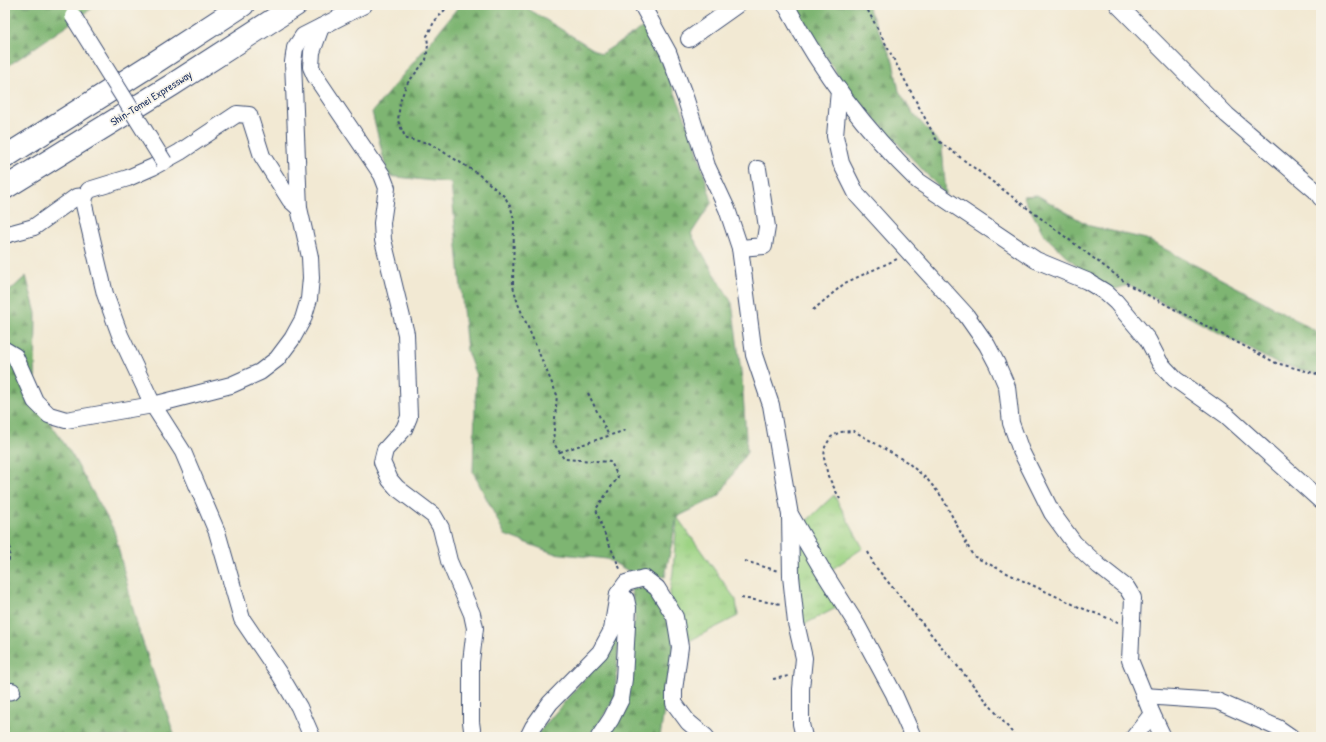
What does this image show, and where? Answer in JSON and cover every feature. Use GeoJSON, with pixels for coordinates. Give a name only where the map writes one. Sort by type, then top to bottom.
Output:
{"type":"FeatureCollection","features":[{"type":"Feature","properties":{"kind":"highway"},"geometry":{"type":"LineString","coordinates":[[5,157],[243,5]]}},
{"type":"Feature","properties":{"kind":"highway","name":"Shin-Tomei Expressway"},"geometry":{"type":"LineString","coordinates":[[5,188],[172,85],[296,5]]}},
{"type":"Feature","properties":{"kind":"street"},"geometry":{"type":"LineString","coordinates":[[5,350],[15,356],[35,401],[49,415],[66,420],[153,405],[230,385],[260,372],[277,359],[303,319],[309,299],[311,278],[310,257],[299,208],[292,62],[295,48],[303,36],[364,5]]}},
{"type":"Feature","properties":{"kind":"street"},"geometry":{"type":"LineString","coordinates":[[642,5],[668,52],[686,100],[707,166],[727,209],[740,248],[754,356],[771,405],[790,515],[791,576],[796,623],[804,658],[801,724],[804,737]]}},
{"type":"Feature","properties":{"kind":"street"},"geometry":{"type":"LineString","coordinates":[[689,38],[738,5]]}},
{"type":"Feature","properties":{"kind":"street"},"geometry":{"type":"LineString","coordinates":[[785,5],[801,33],[839,90],[901,164],[918,181],[1036,260],[1087,281],[1105,292],[1116,302],[1148,340],[1160,363],[1175,379],[1227,416],[1320,498]]}},
{"type":"Feature","properties":{"kind":"street"},"geometry":{"type":"LineString","coordinates":[[1118,5],[1227,115],[1316,191],[1321,198]]}},
{"type":"Feature","properties":{"kind":"street"},"geometry":{"type":"LineString","coordinates":[[73,16],[164,162]]}},
{"type":"Feature","properties":{"kind":"street"},"geometry":{"type":"LineString","coordinates":[[321,27],[312,52],[311,66],[315,76],[382,175],[387,188],[382,223],[383,240],[406,334],[409,417],[404,429],[385,450],[382,462],[390,480],[397,488],[434,516],[441,528],[449,561],[472,614],[475,628],[471,662],[471,722],[473,737]]}},
{"type":"Feature","properties":{"kind":"street"},"geometry":{"type":"LineString","coordinates":[[839,90],[835,136],[842,163],[857,195],[966,315],[987,345],[1007,387],[1011,423],[1021,451],[1052,513],[1074,543],[1099,566],[1127,588],[1133,598],[1130,660],[1144,696],[1163,737]]}},
{"type":"Feature","properties":{"kind":"street"},"geometry":{"type":"LineString","coordinates":[[299,208],[290,200],[262,156],[249,115],[236,114],[164,162],[128,178],[89,190],[85,196],[84,205],[105,294],[120,335],[153,405],[183,452],[217,532],[242,619],[280,675],[299,707],[312,737]]}},
{"type":"Feature","properties":{"kind":"street"},"geometry":{"type":"LineString","coordinates":[[740,248],[764,246],[767,227],[758,169]]}},
{"type":"Feature","properties":{"kind":"street"},"geometry":{"type":"LineString","coordinates":[[5,235],[34,226],[76,198],[85,196]]}},
{"type":"Feature","properties":{"kind":"street"},"geometry":{"type":"LineString","coordinates":[[790,515],[857,625],[894,694],[913,737]]}},
{"type":"Feature","properties":{"kind":"street"},"geometry":{"type":"LineString","coordinates":[[516,737],[521,732],[530,732],[550,703],[600,652],[612,630],[622,589],[644,578],[657,588],[675,617],[680,646],[674,690],[674,703],[688,722],[706,737]]}},
{"type":"Feature","properties":{"kind":"street"},"geometry":{"type":"LineString","coordinates":[[599,737],[611,719],[621,699],[624,679],[628,608],[622,589]]}},
{"type":"Feature","properties":{"kind":"street"},"geometry":{"type":"LineString","coordinates":[[1144,696],[1217,702],[1278,728],[1291,737]]}},
{"type":"Feature","properties":{"kind":"street"},"geometry":{"type":"LineString","coordinates":[[1134,737],[1152,714]]}},
{"type":"Feature","properties":{"kind":"path"},"geometry":{"type":"LineString","coordinates":[[449,5],[434,22],[427,36],[428,46],[426,60],[406,86],[400,102],[398,121],[406,138],[429,143],[477,173],[505,197],[511,208],[514,220],[513,286],[518,304],[557,395],[553,442],[564,459],[611,462],[618,477],[596,509],[622,589]]}},
{"type":"Feature","properties":{"kind":"path"},"geometry":{"type":"LineString","coordinates":[[865,5],[936,139],[1129,285],[1276,363],[1321,375]]}},
{"type":"Feature","properties":{"kind":"path"},"geometry":{"type":"LineString","coordinates":[[813,310],[846,283],[910,253]]}},
{"type":"Feature","properties":{"kind":"path"},"geometry":{"type":"LineString","coordinates":[[588,392],[609,436]]}},
{"type":"Feature","properties":{"kind":"path"},"geometry":{"type":"LineString","coordinates":[[560,452],[626,430]]}},
{"type":"Feature","properties":{"kind":"path"},"geometry":{"type":"LineString","coordinates":[[840,499],[828,476],[824,458],[825,447],[832,438],[840,432],[854,431],[907,462],[927,479],[942,497],[973,556],[1079,607],[1131,627]]}},
{"type":"Feature","properties":{"kind":"path"},"geometry":{"type":"LineString","coordinates":[[5,543],[10,546],[9,559],[5,571]]}},
{"type":"Feature","properties":{"kind":"path"},"geometry":{"type":"LineString","coordinates":[[868,552],[874,565],[1016,737]]}},
{"type":"Feature","properties":{"kind":"path"},"geometry":{"type":"LineString","coordinates":[[745,561],[791,576]]}},
{"type":"Feature","properties":{"kind":"path"},"geometry":{"type":"LineString","coordinates":[[741,598],[794,606]]}},
{"type":"Feature","properties":{"kind":"path"},"geometry":{"type":"LineString","coordinates":[[773,679],[803,673]]}},
{"type":"Feature","properties":{"kind":"path"},"geometry":{"type":"LineString","coordinates":[[5,733],[18,737]]}},
{"type":"Feature","properties":{"kind":"green space"},"geometry":{"type":"Polygon","coordinates":[[[5,5],[97,5],[5,68],[5,5]]]}},
{"type":"Feature","properties":{"kind":"green space"},"geometry":{"type":"Polygon","coordinates":[[[474,5],[522,5],[601,54],[647,25],[694,139],[712,202],[691,234],[732,303],[742,379],[747,452],[719,496],[677,517],[665,577],[632,573],[607,559],[553,553],[505,535],[473,472],[476,376],[467,351],[451,183],[388,176],[372,112],[458,7],[474,5]]]}},
{"type":"Feature","properties":{"kind":"green space"},"geometry":{"type":"Polygon","coordinates":[[[793,5],[867,5],[893,61],[899,91],[911,111],[942,146],[946,195],[846,88],[793,5]]]}},
{"type":"Feature","properties":{"kind":"green space"},"geometry":{"type":"Polygon","coordinates":[[[1037,195],[1090,226],[1146,239],[1321,334],[1321,375],[1276,363],[1129,285],[1105,292],[1044,235],[1023,196],[1037,195]]]}},
{"type":"Feature","properties":{"kind":"green space"},"geometry":{"type":"Polygon","coordinates":[[[26,276],[36,313],[35,401],[72,455],[114,530],[137,625],[175,737],[5,737],[5,295],[26,276]]]}},
{"type":"Feature","properties":{"kind":"green space"},"geometry":{"type":"Polygon","coordinates":[[[834,495],[863,548],[825,574],[838,607],[801,626],[796,531],[834,495]]]}},
{"type":"Feature","properties":{"kind":"green space"},"geometry":{"type":"Polygon","coordinates":[[[677,517],[736,600],[738,616],[683,644],[669,597],[673,572],[677,517]]]}},
{"type":"Feature","properties":{"kind":"green space"},"geometry":{"type":"Polygon","coordinates":[[[631,588],[646,589],[658,603],[675,636],[660,737],[604,737],[635,620],[631,588]]]}},
{"type":"Feature","properties":{"kind":"green space"},"geometry":{"type":"Polygon","coordinates":[[[620,622],[615,697],[591,737],[535,737],[605,654],[620,622]]]}}]}
